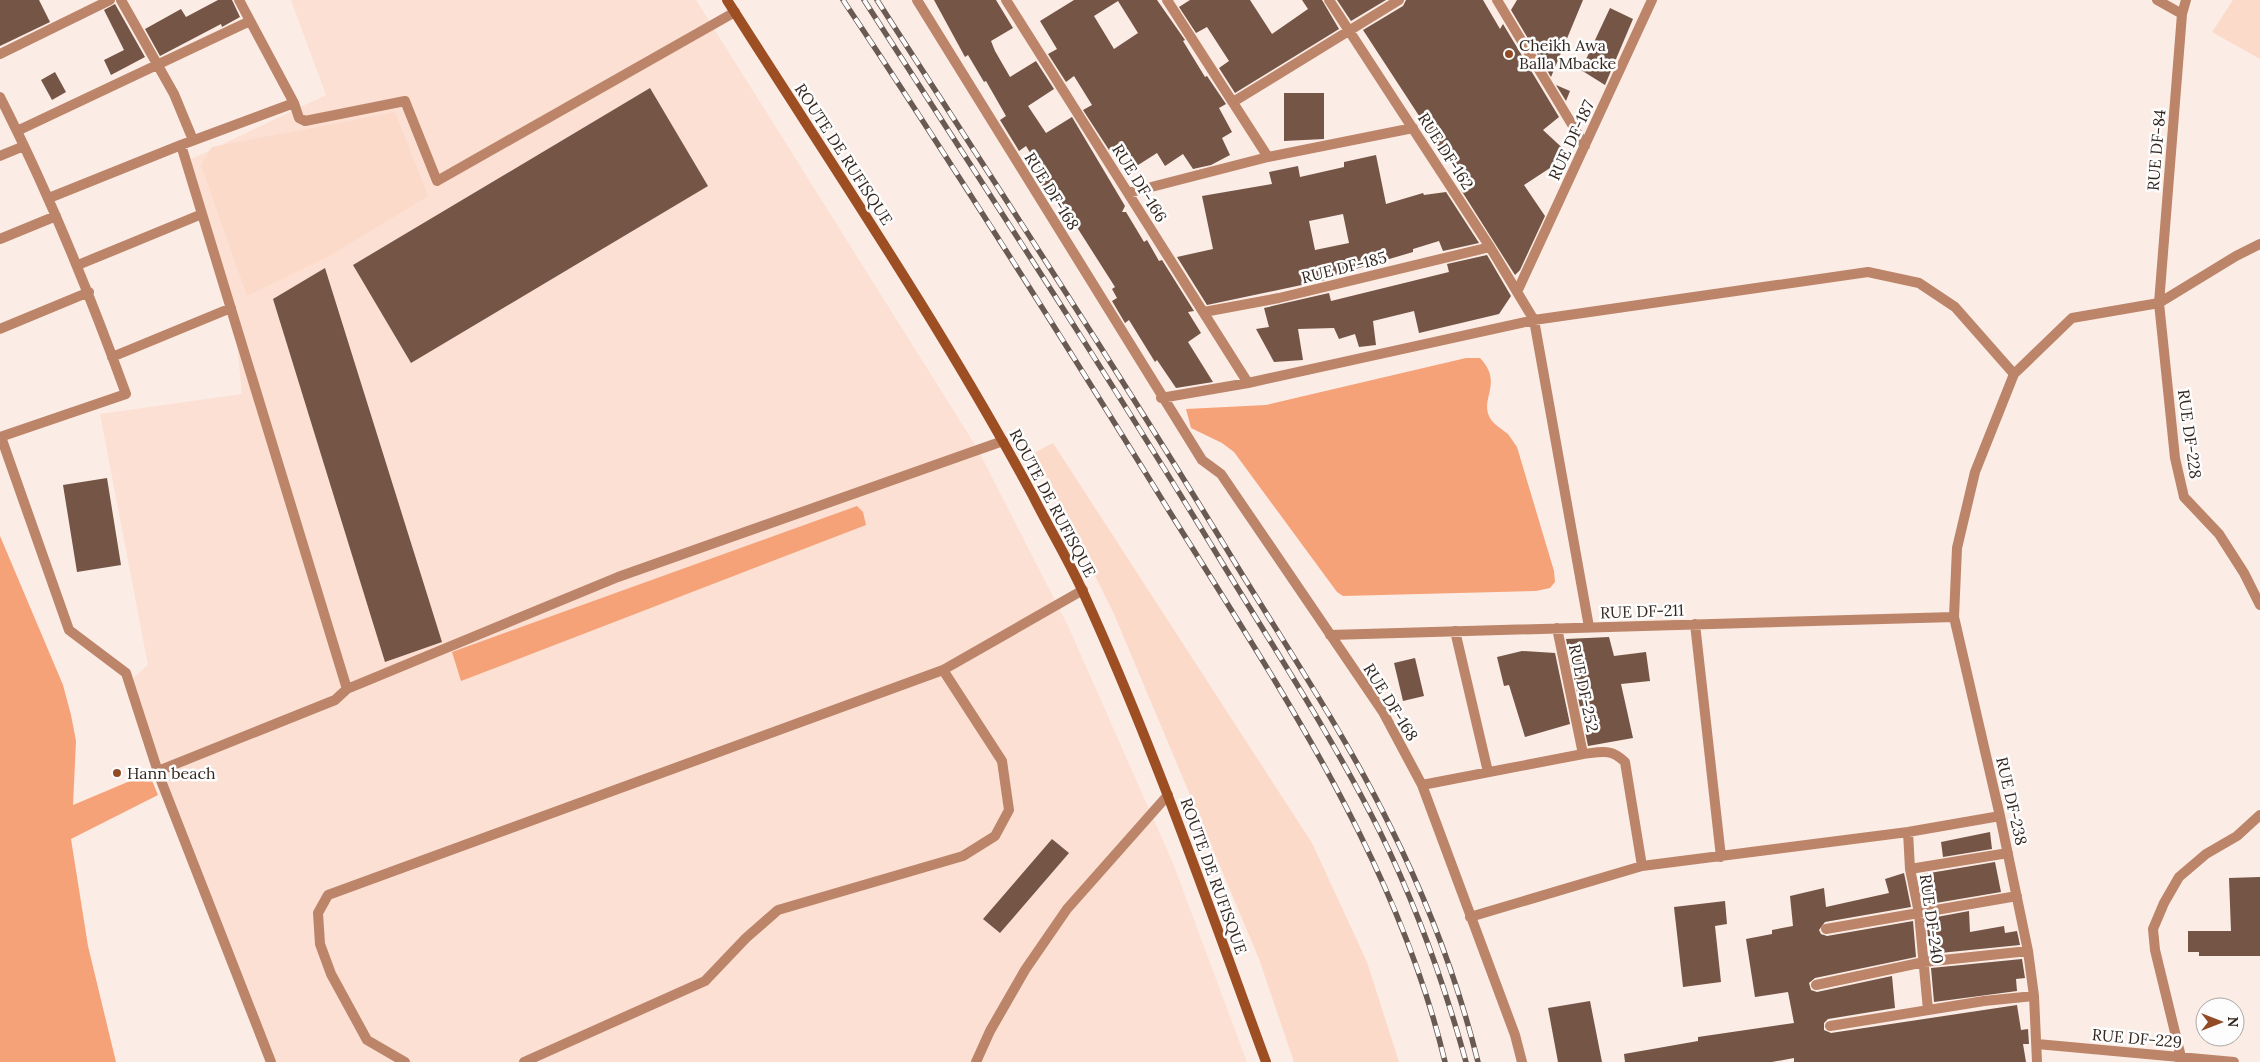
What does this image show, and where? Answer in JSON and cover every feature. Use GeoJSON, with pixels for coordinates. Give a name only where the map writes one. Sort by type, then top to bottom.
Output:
{"type":"FeatureCollection","features":[{"type":"Feature","properties":{"kind":"main road","name":"ROUTE DE RUFISQUE"},"geometry":{"type":"LineString","coordinates":[[727,0],[862,210],[1003,441],[1083,590],[1168,795],[1266,1062]]}},
{"type":"Feature","properties":{"kind":"street"},"geometry":{"type":"LineString","coordinates":[[0,54],[110,0]]}},
{"type":"Feature","properties":{"kind":"street"},"geometry":{"type":"LineString","coordinates":[[121,0],[174,94],[193,140]]}},
{"type":"Feature","properties":{"kind":"street"},"geometry":{"type":"LineString","coordinates":[[238,0],[294,104],[299,118],[306,121],[405,101],[437,180],[735,12]]}},
{"type":"Feature","properties":{"kind":"street","name":"RUE DF-168"},"geometry":{"type":"LineString","coordinates":[[917,0],[1161,398],[1202,460],[1221,474],[1383,712],[1422,785],[1515,1036],[1522,1062]]}},
{"type":"Feature","properties":{"kind":"street","name":"RUE DF-166"},"geometry":{"type":"LineString","coordinates":[[1006,0],[1248,383]]}},
{"type":"Feature","properties":{"kind":"street"},"geometry":{"type":"LineString","coordinates":[[1167,0],[1268,157]]}},
{"type":"Feature","properties":{"kind":"street","name":"RUE DF-162"},"geometry":{"type":"LineString","coordinates":[[1329,0],[1490,247],[1534,320],[1588,627]]}},
{"type":"Feature","properties":{"kind":"street"},"geometry":{"type":"LineString","coordinates":[[1233,102],[1399,0]]}},
{"type":"Feature","properties":{"kind":"street"},"geometry":{"type":"LineString","coordinates":[[1497,0],[1585,146]]}},
{"type":"Feature","properties":{"kind":"street","name":"RUE DF-187"},"geometry":{"type":"LineString","coordinates":[[1518,292],[1652,0]]}},
{"type":"Feature","properties":{"kind":"street"},"geometry":{"type":"LineString","coordinates":[[2157,0],[2182,14]]}},
{"type":"Feature","properties":{"kind":"street","name":"RUE DF-84"},"geometry":{"type":"LineString","coordinates":[[2158,303],[2182,14],[2186,0]]}},
{"type":"Feature","properties":{"kind":"street"},"geometry":{"type":"LineString","coordinates":[[17,131],[250,21]]}},
{"type":"Feature","properties":{"kind":"street"},"geometry":{"type":"LineString","coordinates":[[0,97],[49,198],[78,266],[126,394],[0,437],[69,630],[126,673],[158,771],[271,1062]]}},
{"type":"Feature","properties":{"kind":"street"},"geometry":{"type":"LineString","coordinates":[[49,198],[193,140],[294,104]]}},
{"type":"Feature","properties":{"kind":"street"},"geometry":{"type":"LineString","coordinates":[[1128,193],[1268,157],[1413,128]]}},
{"type":"Feature","properties":{"kind":"street"},"geometry":{"type":"LineString","coordinates":[[181,145],[347,689]]}},
{"type":"Feature","properties":{"kind":"street"},"geometry":{"type":"LineString","coordinates":[[0,156],[24,146]]}},
{"type":"Feature","properties":{"kind":"street"},"geometry":{"type":"LineString","coordinates":[[78,266],[202,214]]}},
{"type":"Feature","properties":{"kind":"street"},"geometry":{"type":"LineString","coordinates":[[0,239],[56,216]]}},
{"type":"Feature","properties":{"kind":"street"},"geometry":{"type":"LineString","coordinates":[[1161,398],[1248,383],[1534,320],[1868,272],[1918,283],[1955,308],[2014,374],[2072,318],[2158,303],[2236,256],[2260,244]]}},
{"type":"Feature","properties":{"kind":"street","name":"RUE DF-185"},"geometry":{"type":"LineString","coordinates":[[1204,312],[1279,298],[1490,247]]}},
{"type":"Feature","properties":{"kind":"street"},"geometry":{"type":"LineString","coordinates":[[0,328],[89,292]]}},
{"type":"Feature","properties":{"kind":"street","name":"RUE DF-228"},"geometry":{"type":"LineString","coordinates":[[2158,303],[2175,458],[2184,497],[2219,534],[2244,573],[2260,605]]}},
{"type":"Feature","properties":{"kind":"street"},"geometry":{"type":"LineString","coordinates":[[112,356],[231,308]]}},
{"type":"Feature","properties":{"kind":"street","name":"RUE DF-238"},"geometry":{"type":"LineString","coordinates":[[2014,374],[1975,472],[1957,548],[1954,616],[2000,816],[2028,951],[2038,1044],[2036,1062]]}},
{"type":"Feature","properties":{"kind":"street"},"geometry":{"type":"LineString","coordinates":[[158,771],[335,700],[347,689],[618,577],[1003,441]]}},
{"type":"Feature","properties":{"kind":"street"},"geometry":{"type":"LineString","coordinates":[[405,1062],[366,1040],[332,974],[320,944],[318,913],[328,895],[943,670],[1083,590]]}},
{"type":"Feature","properties":{"kind":"street","name":"RUE DF-211"},"geometry":{"type":"LineString","coordinates":[[1330,635],[1954,616]]}},
{"type":"Feature","properties":{"kind":"street"},"geometry":{"type":"LineString","coordinates":[[1695,624],[1722,857]]}},
{"type":"Feature","properties":{"kind":"street","name":"RUE DF-252"},"geometry":{"type":"LineString","coordinates":[[1557,628],[1582,754]]}},
{"type":"Feature","properties":{"kind":"street"},"geometry":{"type":"LineString","coordinates":[[1455,631],[1488,772]]}},
{"type":"Feature","properties":{"kind":"street"},"geometry":{"type":"LineString","coordinates":[[524,1062],[705,981],[746,938],[778,910],[963,856],[995,836],[1009,810],[1002,761],[943,670]]}},
{"type":"Feature","properties":{"kind":"street"},"geometry":{"type":"LineString","coordinates":[[1422,785],[1582,754],[1617,753],[1625,762],[1642,866]]}},
{"type":"Feature","properties":{"kind":"street"},"geometry":{"type":"LineString","coordinates":[[976,1062],[990,1031],[1025,970],[1067,909],[1168,795]]}},
{"type":"Feature","properties":{"kind":"street"},"geometry":{"type":"LineString","coordinates":[[2181,1060],[2155,950],[2153,929],[2164,903],[2178,878],[2206,854],[2237,836],[2260,815]]}},
{"type":"Feature","properties":{"kind":"street"},"geometry":{"type":"LineString","coordinates":[[1470,917],[1642,866],[1908,832],[2000,816]]}},
{"type":"Feature","properties":{"kind":"street","name":"RUE DF-240"},"geometry":{"type":"LineString","coordinates":[[1908,832],[1910,869],[1919,913],[1928,1010]]}},
{"type":"Feature","properties":{"kind":"street"},"geometry":{"type":"LineString","coordinates":[[1910,869],[2008,853]]}},
{"type":"Feature","properties":{"kind":"street"},"geometry":{"type":"LineString","coordinates":[[1826,929],[2017,896]]}},
{"type":"Feature","properties":{"kind":"street"},"geometry":{"type":"LineString","coordinates":[[1816,985],[1924,962],[2028,951]]}},
{"type":"Feature","properties":{"kind":"street"},"geometry":{"type":"LineString","coordinates":[[1830,1026],[1928,1010],[2034,996]]}},
{"type":"Feature","properties":{"kind":"street","name":"RUE DF-229"},"geometry":{"type":"LineString","coordinates":[[2038,1044],[2181,1060],[2234,1062]]}},
{"type":"Feature","properties":{"kind":"shaded area"},"geometry":{"type":"Polygon","coordinates":[[[291,0],[696,0],[977,448],[1068,626],[1172,861],[1247,1062],[265,1062],[127,683],[148,665],[100,414],[242,394],[234,313],[185,162],[326,95],[291,0]]]}},
{"type":"Feature","properties":{"kind":"shaded area"},"geometry":{"type":"Polygon","coordinates":[[[2233,0],[2260,0],[2260,59],[2212,32],[2233,0]]]}},
{"type":"Feature","properties":{"kind":"shaded area"},"geometry":{"type":"Polygon","coordinates":[[[395,112],[428,196],[331,255],[247,296],[201,165],[212,147],[395,112]]]}},
{"type":"Feature","properties":{"kind":"shaded area"},"geometry":{"type":"Polygon","coordinates":[[[1466,358],[1480,358],[1487,367],[1491,383],[1487,411],[1490,418],[1508,434],[1517,447],[1554,571],[1555,582],[1550,588],[1536,591],[1343,596],[1337,592],[1234,452],[1222,443],[1191,428],[1186,409],[1266,405],[1466,358]]]}},
{"type":"Feature","properties":{"kind":"shaded area"},"geometry":{"type":"Polygon","coordinates":[[[1053,443],[1312,843],[1367,962],[1399,1062],[1294,1062],[1259,959],[1114,614],[1034,453],[1053,443]]]}},
{"type":"Feature","properties":{"kind":"shaded area"},"geometry":{"type":"Polygon","coordinates":[[[857,506],[863,512],[866,525],[461,681],[452,652],[857,506]]]}},
{"type":"Feature","properties":{"kind":"shaded area"},"geometry":{"type":"Polygon","coordinates":[[[0,536],[63,685],[76,741],[73,805],[149,773],[158,795],[71,839],[88,946],[116,1062],[0,1062],[0,536]]]}},
{"type":"Feature","properties":{"kind":"building"},"geometry":{"type":"Polygon","coordinates":[[[0,0],[39,0],[50,22],[0,46],[0,0]]]}},
{"type":"Feature","properties":{"kind":"building"},"geometry":{"type":"Polygon","coordinates":[[[218,0],[232,0],[240,17],[222,27],[221,24],[160,56],[145,29],[181,9],[186,17],[218,0]]]}},
{"type":"Feature","properties":{"kind":"building"},"geometry":{"type":"Polygon","coordinates":[[[934,0],[996,0],[1013,28],[991,41],[995,51],[1010,77],[1036,61],[1054,89],[1028,106],[1046,133],[1072,117],[1125,206],[1122,212],[1126,212],[1144,242],[1147,240],[1159,261],[1162,260],[1194,311],[1188,312],[1201,333],[1188,342],[1213,382],[1176,388],[1157,360],[1155,362],[1129,320],[1125,323],[1112,301],[1117,298],[1112,289],[1115,287],[1059,199],[1052,203],[1039,181],[1045,177],[1026,146],[1019,151],[1000,120],[1006,116],[986,81],[984,82],[968,55],[965,57],[934,0]]]}},
{"type":"Feature","properties":{"kind":"building"},"geometry":{"type":"Polygon","coordinates":[[[1074,0],[1157,0],[1185,40],[1183,41],[1205,77],[1207,76],[1226,104],[1219,108],[1232,132],[1222,138],[1230,155],[1211,165],[1193,169],[1183,154],[1165,166],[1157,153],[1135,167],[1120,143],[1109,150],[1083,110],[1092,105],[1074,76],[1066,82],[1048,54],[1057,49],[1040,21],[1074,0]],[[1118,1],[1094,16],[1114,49],[1138,33],[1118,1]]]}},
{"type":"Feature","properties":{"kind":"building"},"geometry":{"type":"Polygon","coordinates":[[[1190,0],[1250,0],[1272,34],[1308,9],[1302,0],[1322,0],[1339,29],[1235,93],[1219,68],[1229,61],[1207,27],[1196,33],[1179,7],[1190,0]]]}},
{"type":"Feature","properties":{"kind":"building"},"geometry":{"type":"Polygon","coordinates":[[[1337,0],[1386,0],[1351,21],[1337,0]]]}},
{"type":"Feature","properties":{"kind":"building"},"geometry":{"type":"Polygon","coordinates":[[[1406,0],[1483,0],[1500,29],[1503,24],[1559,117],[1543,130],[1570,155],[1524,185],[1545,216],[1520,270],[1515,275],[1461,190],[1471,189],[1425,129],[1427,128],[1363,30],[1403,6],[1406,0]]]}},
{"type":"Feature","properties":{"kind":"building"},"geometry":{"type":"Polygon","coordinates":[[[1517,0],[1583,0],[1551,77],[1511,10],[1517,0]]]}},
{"type":"Feature","properties":{"kind":"building"},"geometry":{"type":"Polygon","coordinates":[[[115,4],[145,57],[111,75],[104,60],[124,50],[104,10],[115,4]]]}},
{"type":"Feature","properties":{"kind":"building"},"geometry":{"type":"Polygon","coordinates":[[[1610,8],[1633,19],[1605,85],[1581,70],[1610,8]]]}},
{"type":"Feature","properties":{"kind":"building"},"geometry":{"type":"Polygon","coordinates":[[[55,72],[66,92],[52,100],[41,80],[55,72]]]}},
{"type":"Feature","properties":{"kind":"building"},"geometry":{"type":"Polygon","coordinates":[[[1556,85],[1570,91],[1566,101],[1556,85]]]}},
{"type":"Feature","properties":{"kind":"building"},"geometry":{"type":"Polygon","coordinates":[[[650,88],[708,186],[411,363],[353,265],[650,88]]]}},
{"type":"Feature","properties":{"kind":"building"},"geometry":{"type":"Polygon","coordinates":[[[1284,93],[1324,93],[1324,139],[1284,141],[1284,93]]]}},
{"type":"Feature","properties":{"kind":"building"},"geometry":{"type":"Polygon","coordinates":[[[1376,155],[1386,204],[1423,193],[1424,195],[1446,192],[1479,243],[1443,251],[1439,241],[1413,249],[1413,252],[1325,278],[1325,280],[1207,305],[1177,257],[1213,249],[1202,196],[1272,184],[1269,172],[1298,166],[1300,177],[1344,167],[1344,162],[1376,155]],[[1343,214],[1309,221],[1315,250],[1349,243],[1343,214]]]}},
{"type":"Feature","properties":{"kind":"building"},"geometry":{"type":"Polygon","coordinates":[[[1487,255],[1511,296],[1499,314],[1419,333],[1414,311],[1373,321],[1376,345],[1359,347],[1355,334],[1339,339],[1334,328],[1298,329],[1303,360],[1274,362],[1256,329],[1269,327],[1264,308],[1329,293],[1331,301],[1449,272],[1447,264],[1487,255]]]}},
{"type":"Feature","properties":{"kind":"building"},"geometry":{"type":"Polygon","coordinates":[[[325,268],[442,642],[385,662],[273,299],[325,268]]]}},
{"type":"Feature","properties":{"kind":"building"},"geometry":{"type":"Polygon","coordinates":[[[107,478],[121,565],[77,572],[63,485],[107,478]]]}},
{"type":"Feature","properties":{"kind":"building"},"geometry":{"type":"Polygon","coordinates":[[[1609,637],[1614,656],[1646,652],[1650,681],[1621,684],[1633,738],[1588,746],[1566,639],[1609,637]]]}},
{"type":"Feature","properties":{"kind":"building"},"geometry":{"type":"Polygon","coordinates":[[[1522,651],[1555,653],[1570,724],[1525,737],[1509,685],[1504,686],[1497,657],[1522,651]]]}},
{"type":"Feature","properties":{"kind":"building"},"geometry":{"type":"Polygon","coordinates":[[[1415,658],[1424,696],[1403,701],[1394,663],[1415,658]]]}},
{"type":"Feature","properties":{"kind":"building"},"geometry":{"type":"Polygon","coordinates":[[[1990,832],[1992,849],[1943,857],[1941,842],[1990,832]]]}},
{"type":"Feature","properties":{"kind":"building"},"geometry":{"type":"Polygon","coordinates":[[[1052,839],[1069,853],[1000,933],[983,919],[1052,839]]]}},
{"type":"Feature","properties":{"kind":"building"},"geometry":{"type":"Polygon","coordinates":[[[1995,862],[2001,892],[1924,905],[1918,875],[1995,862]]]}},
{"type":"Feature","properties":{"kind":"building"},"geometry":{"type":"Polygon","coordinates":[[[1904,873],[1911,907],[1825,922],[1819,930],[1821,934],[1827,936],[1913,921],[1916,957],[1815,978],[1809,983],[1811,990],[1817,992],[1892,976],[1895,1008],[1828,1019],[1824,1023],[1824,1030],[1831,1033],[2017,1005],[2021,1030],[2028,1029],[2029,1044],[2023,1044],[2026,1062],[1794,1062],[1794,1058],[1772,1062],[1625,1062],[1624,1054],[1698,1041],[1698,1037],[1794,1023],[1788,992],[1755,997],[1746,939],[1772,934],[1772,930],[1793,926],[1790,896],[1824,888],[1826,907],[1889,893],[1885,879],[1904,873]]]}},
{"type":"Feature","properties":{"kind":"building"},"geometry":{"type":"Polygon","coordinates":[[[2260,877],[2260,956],[2199,956],[2199,952],[2188,952],[2188,931],[2231,931],[2229,878],[2260,877]]]}},
{"type":"Feature","properties":{"kind":"building"},"geometry":{"type":"Polygon","coordinates":[[[1725,901],[1727,924],[1715,926],[1721,982],[1683,987],[1674,907],[1725,901]]]}},
{"type":"Feature","properties":{"kind":"building"},"geometry":{"type":"Polygon","coordinates":[[[1969,911],[1970,932],[2004,926],[2005,933],[2017,931],[2020,945],[1930,954],[1926,919],[1969,911]]]}},
{"type":"Feature","properties":{"kind":"building"},"geometry":{"type":"Polygon","coordinates":[[[2022,959],[2025,978],[2016,979],[2017,991],[1934,1002],[1931,968],[2022,959]]]}},
{"type":"Feature","properties":{"kind":"building"},"geometry":{"type":"Polygon","coordinates":[[[1590,1001],[1602,1062],[1558,1062],[1548,1008],[1590,1001]]]}},
{"type":"Feature","properties":{"kind":"railway"},"geometry":{"type":"LineString","coordinates":[[843,0],[927,127],[1090,384],[1253,644],[1292,710],[1366,846],[1397,916],[1424,988],[1445,1062]]}},
{"type":"Feature","properties":{"kind":"railway"},"geometry":{"type":"LineString","coordinates":[[864,0],[1134,420],[1283,661],[1343,763],[1380,832],[1406,888],[1439,974],[1466,1062]]}},
{"type":"Feature","properties":{"kind":"railway"},"geometry":{"type":"LineString","coordinates":[[877,0],[1149,423],[1355,759],[1404,854],[1429,912],[1461,1002],[1478,1062]]}},
{"type":"Feature","properties":{"kind":"place","name":"Cheikh Awa Balla Mbacke"},"geometry":{"type":"Point","coordinates":[1509,54]}},
{"type":"Feature","properties":{"kind":"place","name":"Hann beach"},"geometry":{"type":"Point","coordinates":[117,773]}}]}
